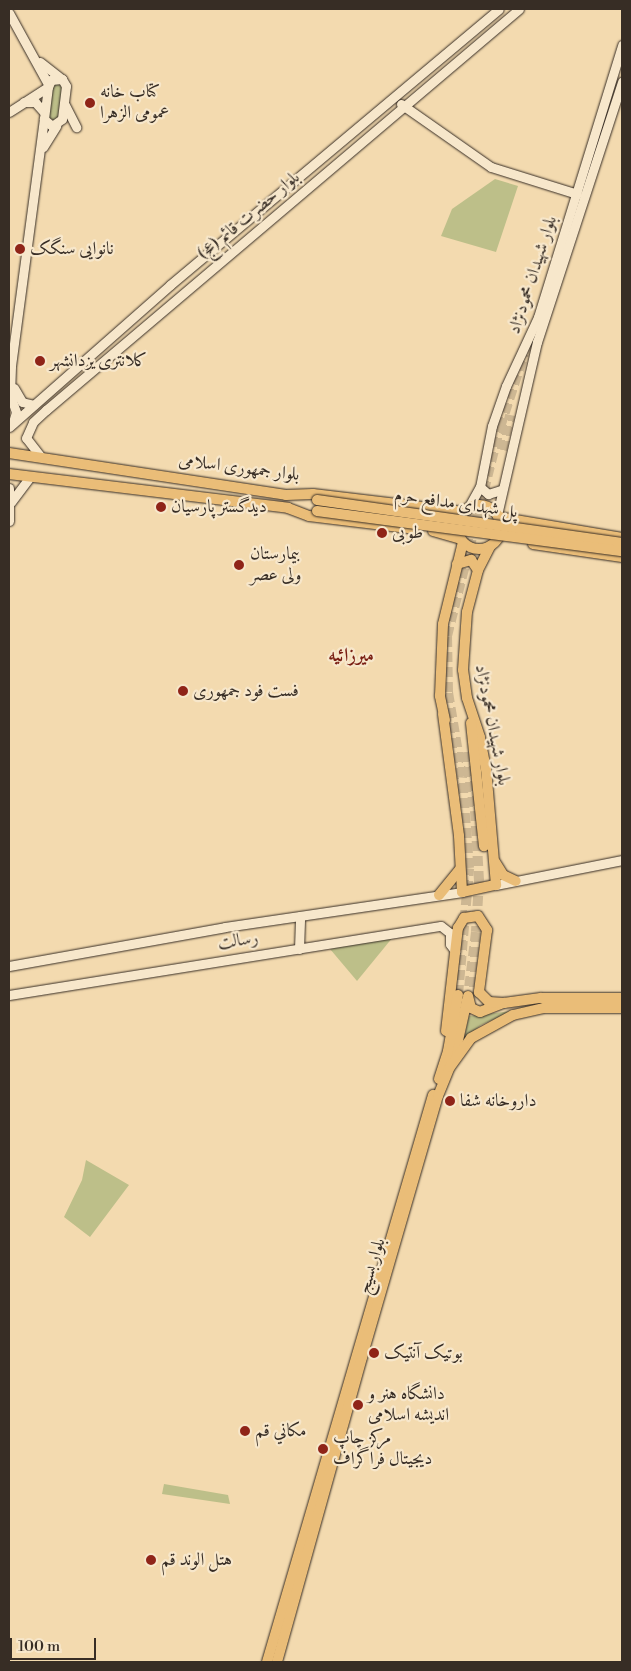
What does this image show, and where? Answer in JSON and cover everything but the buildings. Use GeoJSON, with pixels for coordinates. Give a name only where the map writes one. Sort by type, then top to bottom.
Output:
{"type":"FeatureCollection","features":[{"type":"Feature","properties":{"kind":"main road","name":"بلوار حضرت قائم (عج)"},"geometry":{"type":"LineString","coordinates":[[10,426],[188,270],[394,100],[499,9]]}},
{"type":"Feature","properties":{"kind":"main road","name":"بلوار حضرت قائم (عج)"},"geometry":{"type":"LineString","coordinates":[[41,457],[26,438],[33,422],[197,280],[519,9]]}},
{"type":"Feature","properties":{"kind":"main road"},"geometry":{"type":"LineString","coordinates":[[9,13],[37,58],[48,86]]}},
{"type":"Feature","properties":{"kind":"main road","name":"بلوار شهیدان محمودنژاد"},"geometry":{"type":"LineString","coordinates":[[466,511],[480,487],[492,426],[514,368],[526,349],[538,317],[622,45]]}},
{"type":"Feature","properties":{"kind":"main road"},"geometry":{"type":"LineString","coordinates":[[26,267],[44,145],[58,125],[66,86],[62,79],[37,58]]}},
{"type":"Feature","properties":{"kind":"main road"},"geometry":{"type":"LineString","coordinates":[[10,426],[16,412],[10,395],[48,86],[51,80],[62,79]]}},
{"type":"Feature","properties":{"kind":"main road","name":"بلوار شهیدان محمودنژاد"},"geometry":{"type":"LineString","coordinates":[[498,516],[501,490],[538,342],[622,82]]}},
{"type":"Feature","properties":{"kind":"main road"},"geometry":{"type":"LineString","coordinates":[[9,112],[48,86]]}},
{"type":"Feature","properties":{"kind":"main road"},"geometry":{"type":"LineString","coordinates":[[394,100],[491,167],[577,194]]}},
{"type":"Feature","properties":{"kind":"main road"},"geometry":{"type":"LineString","coordinates":[[24,102],[35,102],[49,125],[76,127],[64,103]]}},
{"type":"Feature","properties":{"kind":"main road"},"geometry":{"type":"LineString","coordinates":[[188,270],[197,280]]}},
{"type":"Feature","properties":{"kind":"main road"},"geometry":{"type":"LineString","coordinates":[[12,378],[17,397],[26,405],[34,405]]}},
{"type":"Feature","properties":{"kind":"main road","name":"بلوار جمهوری اسلامی"},"geometry":{"type":"LineString","coordinates":[[9,453],[286,495],[314,494],[452,513],[466,511]]}},
{"type":"Feature","properties":{"kind":"main road","name":"بلوار جمهوری اسلامی"},"geometry":{"type":"LineString","coordinates":[[9,474],[288,508],[323,518],[450,534],[462,540]]}},
{"type":"Feature","properties":{"kind":"main road"},"geometry":{"type":"LineString","coordinates":[[11,502],[30,477]]}},
{"type":"Feature","properties":{"kind":"main road"},"geometry":{"type":"LineString","coordinates":[[480,487],[488,494],[501,490]]}},
{"type":"Feature","properties":{"kind":"main road"},"geometry":{"type":"LineString","coordinates":[[9,488],[11,502],[9,521]]}},
{"type":"Feature","properties":{"kind":"main road","name":"پل شهدای مدافع حرم"},"geometry":{"type":"LineString","coordinates":[[286,495],[622,543]]}},
{"type":"Feature","properties":{"kind":"main road"},"geometry":{"type":"LineString","coordinates":[[622,538],[527,523],[498,516],[481,506],[466,511],[458,526],[462,540],[443,624],[440,696],[462,892],[622,860]]}},
{"type":"Feature","properties":{"kind":"main road","name":"پل شهدای مدافع حرم"},"geometry":{"type":"LineString","coordinates":[[288,508],[622,551]]}},
{"type":"Feature","properties":{"kind":"main road"},"geometry":{"type":"LineString","coordinates":[[450,534],[453,524],[452,513]]}},
{"type":"Feature","properties":{"kind":"main road"},"geometry":{"type":"LineString","coordinates":[[492,544],[500,532],[498,516]]}},
{"type":"Feature","properties":{"kind":"main road"},"geometry":{"type":"LineString","coordinates":[[526,543],[523,533],[527,523]]}},
{"type":"Feature","properties":{"kind":"main road"},"geometry":{"type":"LineString","coordinates":[[462,540],[478,549],[492,544],[526,543],[622,557]]}},
{"type":"Feature","properties":{"kind":"main road","name":"بلوار شهیدان محمودنژاد"},"geometry":{"type":"LineString","coordinates":[[492,544],[478,570],[463,644],[467,698],[480,737],[486,769],[496,885]]}},
{"type":"Feature","properties":{"kind":"main road"},"geometry":{"type":"LineString","coordinates":[[457,564],[470,560],[478,570]]}},
{"type":"Feature","properties":{"kind":"main road"},"geometry":{"type":"LineString","coordinates":[[467,698],[484,846]]}},
{"type":"Feature","properties":{"kind":"main road"},"geometry":{"type":"LineString","coordinates":[[443,714],[452,744]]}},
{"type":"Feature","properties":{"kind":"main road"},"geometry":{"type":"LineString","coordinates":[[494,860],[503,875],[516,881]]}},
{"type":"Feature","properties":{"kind":"main road"},"geometry":{"type":"LineString","coordinates":[[439,895],[460,869]]}},
{"type":"Feature","properties":{"kind":"main road","name":"رسالت"},"geometry":{"type":"LineString","coordinates":[[9,966],[300,916],[462,892]]}},
{"type":"Feature","properties":{"kind":"main road"},"geometry":{"type":"LineString","coordinates":[[299,949],[300,916]]}},
{"type":"Feature","properties":{"kind":"main road"},"geometry":{"type":"LineString","coordinates":[[447,1068],[455,951],[461,921],[474,916],[484,921],[487,930],[479,992],[489,1002],[504,1003]]}},
{"type":"Feature","properties":{"kind":"main road","name":"رسالت"},"geometry":{"type":"LineString","coordinates":[[9,995],[441,926],[450,933],[450,944],[455,951]]}},
{"type":"Feature","properties":{"kind":"main road"},"geometry":{"type":"LineString","coordinates":[[447,1068],[463,995],[475,1011],[504,1003],[541,998],[622,998]]}},
{"type":"Feature","properties":{"kind":"main road","name":"بلوار بسیج"},"geometry":{"type":"LineString","coordinates":[[271,1662],[385,1266],[447,1068],[471,1038],[513,1015],[544,1008],[622,1008]]}},
{"type":"Feature","properties":{"kind":"green space"},"geometry":{"type":"Polygon","coordinates":[[[58,82],[62,85],[59,117],[54,122],[47,117],[51,86],[58,82]]]}},
{"type":"Feature","properties":{"kind":"green space"},"geometry":{"type":"Polygon","coordinates":[[[495,179],[518,186],[496,252],[441,236],[452,209],[495,179]]]}},
{"type":"Feature","properties":{"kind":"green space"},"geometry":{"type":"Polygon","coordinates":[[[393,937],[357,981],[330,949],[393,937]]]}},
{"type":"Feature","properties":{"kind":"green space"},"geometry":{"type":"Polygon","coordinates":[[[513,1011],[481,1025],[464,1039],[469,1016],[513,1011]]]}},
{"type":"Feature","properties":{"kind":"green space"},"geometry":{"type":"Polygon","coordinates":[[[86,1160],[129,1185],[90,1237],[64,1217],[82,1180],[86,1160]]]}},
{"type":"Feature","properties":{"kind":"green space"},"geometry":{"type":"Polygon","coordinates":[[[164,1484],[228,1495],[230,1504],[162,1494],[164,1484]]]}},
{"type":"Feature","properties":{"kind":"tunnel"},"geometry":{"type":"LineString","coordinates":[[458,995],[469,868],[462,777],[448,692],[447,636],[500,427],[524,354]]}},
{"type":"Feature","properties":{"kind":"tunnel"},"geometry":{"type":"LineString","coordinates":[[502,450],[510,415]]}},
{"type":"Feature","properties":{"kind":"tunnel"},"geometry":{"type":"LineString","coordinates":[[465,752],[475,811],[479,881],[476,932],[468,996]]}},
{"type":"Feature","properties":{"kind":"place","name":"کتاب خانه عمومی الزهرا"},"geometry":{"type":"Point","coordinates":[90,103]}},
{"type":"Feature","properties":{"kind":"place","name":"نانوایی سنگک"},"geometry":{"type":"Point","coordinates":[20,249]}},
{"type":"Feature","properties":{"kind":"place","name":"کلانتری یزدانشهر"},"geometry":{"type":"Point","coordinates":[40,361]}},
{"type":"Feature","properties":{"kind":"place","name":"دیدگستر پارسیان"},"geometry":{"type":"Point","coordinates":[161,507]}},
{"type":"Feature","properties":{"kind":"place","name":"طوبی"},"geometry":{"type":"Point","coordinates":[382,533]}},
{"type":"Feature","properties":{"kind":"place","name":"بیمارستان ولی عصر"},"geometry":{"type":"Point","coordinates":[239,565]}},
{"type":"Feature","properties":{"kind":"place","name":"فست فود جمهوری"},"geometry":{"type":"Point","coordinates":[183,691]}},
{"type":"Feature","properties":{"kind":"place","name":"داروخانه شفا"},"geometry":{"type":"Point","coordinates":[450,1101]}},
{"type":"Feature","properties":{"kind":"place","name":"بوتیک آنتیک"},"geometry":{"type":"Point","coordinates":[374,1353]}},
{"type":"Feature","properties":{"kind":"place","name":"دانشگاه هنر و اندیشه اسلامی"},"geometry":{"type":"Point","coordinates":[358,1405]}},
{"type":"Feature","properties":{"kind":"place","name":"مكاني قم"},"geometry":{"type":"Point","coordinates":[245,1431]}},
{"type":"Feature","properties":{"kind":"place","name":"مرکز چاپ دیجیتال فراگراف"},"geometry":{"type":"Point","coordinates":[323,1449]}},
{"type":"Feature","properties":{"kind":"place","name":"هتل الوند قم"},"geometry":{"type":"Point","coordinates":[151,1560]}},
{"type":"Feature","properties":{"kind":"district","name":"میرزائیه"},"geometry":{"type":"Point","coordinates":[351,656]}}]}
